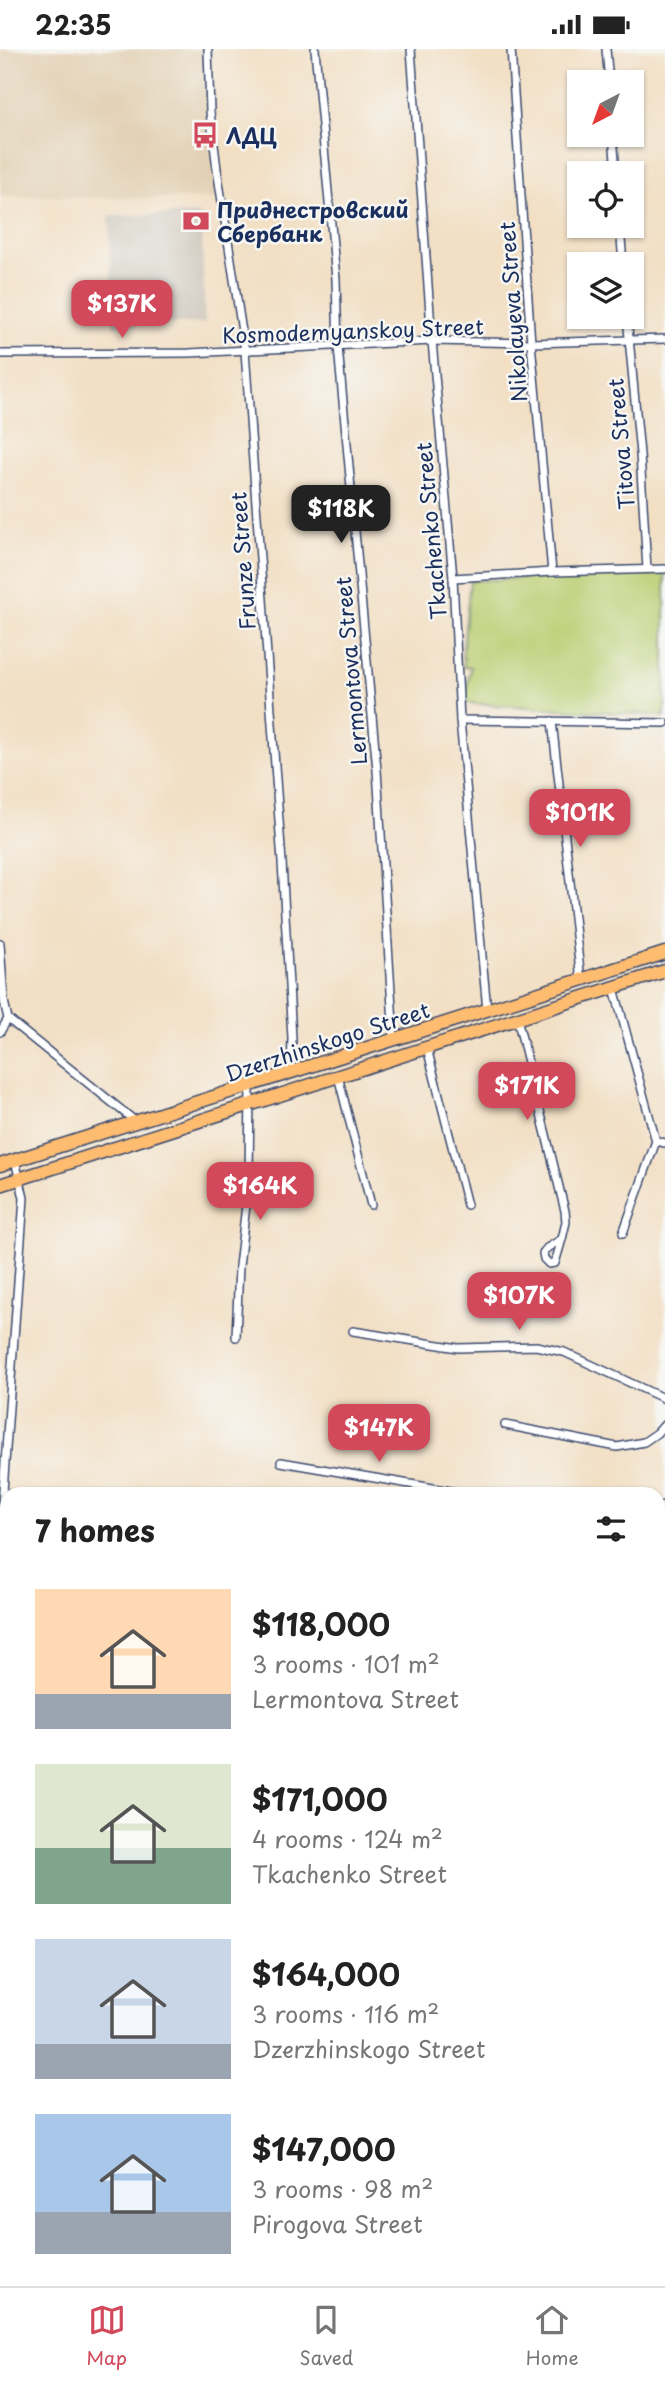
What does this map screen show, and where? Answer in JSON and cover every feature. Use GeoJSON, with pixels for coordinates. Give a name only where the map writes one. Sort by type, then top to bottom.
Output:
{"type":"FeatureCollection","features":[{"type":"Feature","properties":{"kind":"highway","name":"Dzerzhinskogo Street"},"geometry":{"type":"LineString","coordinates":[[0,1165],[665,953]]}},
{"type":"Feature","properties":{"kind":"highway","name":"Dzerzhinskogo Street"},"geometry":{"type":"LineString","coordinates":[[0,1185],[665,971]]}},
{"type":"Feature","properties":{"kind":"street","name":"Frunze Street"},"geometry":{"type":"LineString","coordinates":[[208,49],[210,111],[217,169],[245,351],[282,862],[292,1038],[291,1073]]}},
{"type":"Feature","properties":{"kind":"street","name":"Lermontova Street"},"geometry":{"type":"LineString","coordinates":[[315,49],[336,279],[338,347],[377,770],[394,1039]]}},
{"type":"Feature","properties":{"kind":"street","name":"Tkachenko Street"},"geometry":{"type":"LineString","coordinates":[[411,49],[432,341],[453,578],[460,720],[487,1010]]}},
{"type":"Feature","properties":{"kind":"street","name":"Nikolayeva Street"},"geometry":{"type":"LineString","coordinates":[[511,49],[531,342],[552,572]]}},
{"type":"Feature","properties":{"kind":"street"},"geometry":{"type":"LineString","coordinates":[[606,49],[608,70]]}},
{"type":"Feature","properties":{"kind":"street","name":"Titova Street"},"geometry":{"type":"LineString","coordinates":[[628,329],[647,569]]}},
{"type":"Feature","properties":{"kind":"street","name":"Kosmodemyanskoy Street"},"geometry":{"type":"LineString","coordinates":[[0,354],[245,351],[432,341],[665,339]]}},
{"type":"Feature","properties":{"kind":"street"},"geometry":{"type":"LineString","coordinates":[[453,578],[665,569]]}},
{"type":"Feature","properties":{"kind":"street"},"geometry":{"type":"LineString","coordinates":[[460,720],[665,723]]}},
{"type":"Feature","properties":{"kind":"street"},"geometry":{"type":"LineString","coordinates":[[552,721],[581,980]]}},
{"type":"Feature","properties":{"kind":"street"},"geometry":{"type":"LineString","coordinates":[[0,943],[8,1019],[135,1121]]}},
{"type":"Feature","properties":{"kind":"street"},"geometry":{"type":"LineString","coordinates":[[614,988],[661,1142],[623,1233]]}},
{"type":"Feature","properties":{"kind":"street"},"geometry":{"type":"LineString","coordinates":[[516,1017],[566,1222],[562,1240]]}},
{"type":"Feature","properties":{"kind":"street"},"geometry":{"type":"LineString","coordinates":[[0,1032],[8,1019]]}},
{"type":"Feature","properties":{"kind":"street"},"geometry":{"type":"LineString","coordinates":[[427,1048],[467,1205]]}},
{"type":"Feature","properties":{"kind":"street"},"geometry":{"type":"LineString","coordinates":[[338,1075],[371,1205]]}},
{"type":"Feature","properties":{"kind":"street"},"geometry":{"type":"LineString","coordinates":[[250,1086],[250,1105]]}},
{"type":"Feature","properties":{"kind":"street","name":"Dzerzhinskogo Street"},"geometry":{"type":"LineString","coordinates":[[236,1337],[239,1266],[249,1178],[250,1105]]}},
{"type":"Feature","properties":{"kind":"street"},"geometry":{"type":"LineString","coordinates":[[3,1487],[24,1207],[21,1179],[15,1160]]}},
{"type":"Feature","properties":{"kind":"street"},"geometry":{"type":"LineString","coordinates":[[354,1331],[458,1348],[536,1346],[596,1365],[665,1399]]}},
{"type":"Feature","properties":{"kind":"street"},"geometry":{"type":"LineString","coordinates":[[505,1425],[617,1447],[644,1442],[665,1424]]}},
{"type":"Feature","properties":{"kind":"street"},"geometry":{"type":"LineString","coordinates":[[281,1462],[427,1487]]}},
{"type":"Feature","properties":{"kind":"shaded area"},"geometry":{"type":"Polygon","coordinates":[[[0,49],[211,49],[222,199],[0,196],[0,49]]]}},
{"type":"Feature","properties":{"kind":"shaded area"},"geometry":{"type":"Polygon","coordinates":[[[201,214],[205,323],[113,326],[109,216],[201,214]]]}},
{"type":"Feature","properties":{"kind":"green space"},"geometry":{"type":"Polygon","coordinates":[[[665,571],[665,716],[464,703],[471,667],[463,667],[462,658],[470,581],[665,571]]]}},
{"type":"Feature","properties":{"kind":"place","name":"ЛДЦ"},"geometry":{"type":"Point","coordinates":[205,135]}},
{"type":"Feature","properties":{"kind":"place","name":"Приднестровский Сбербанк"},"geometry":{"type":"Point","coordinates":[196,221]}}]}
